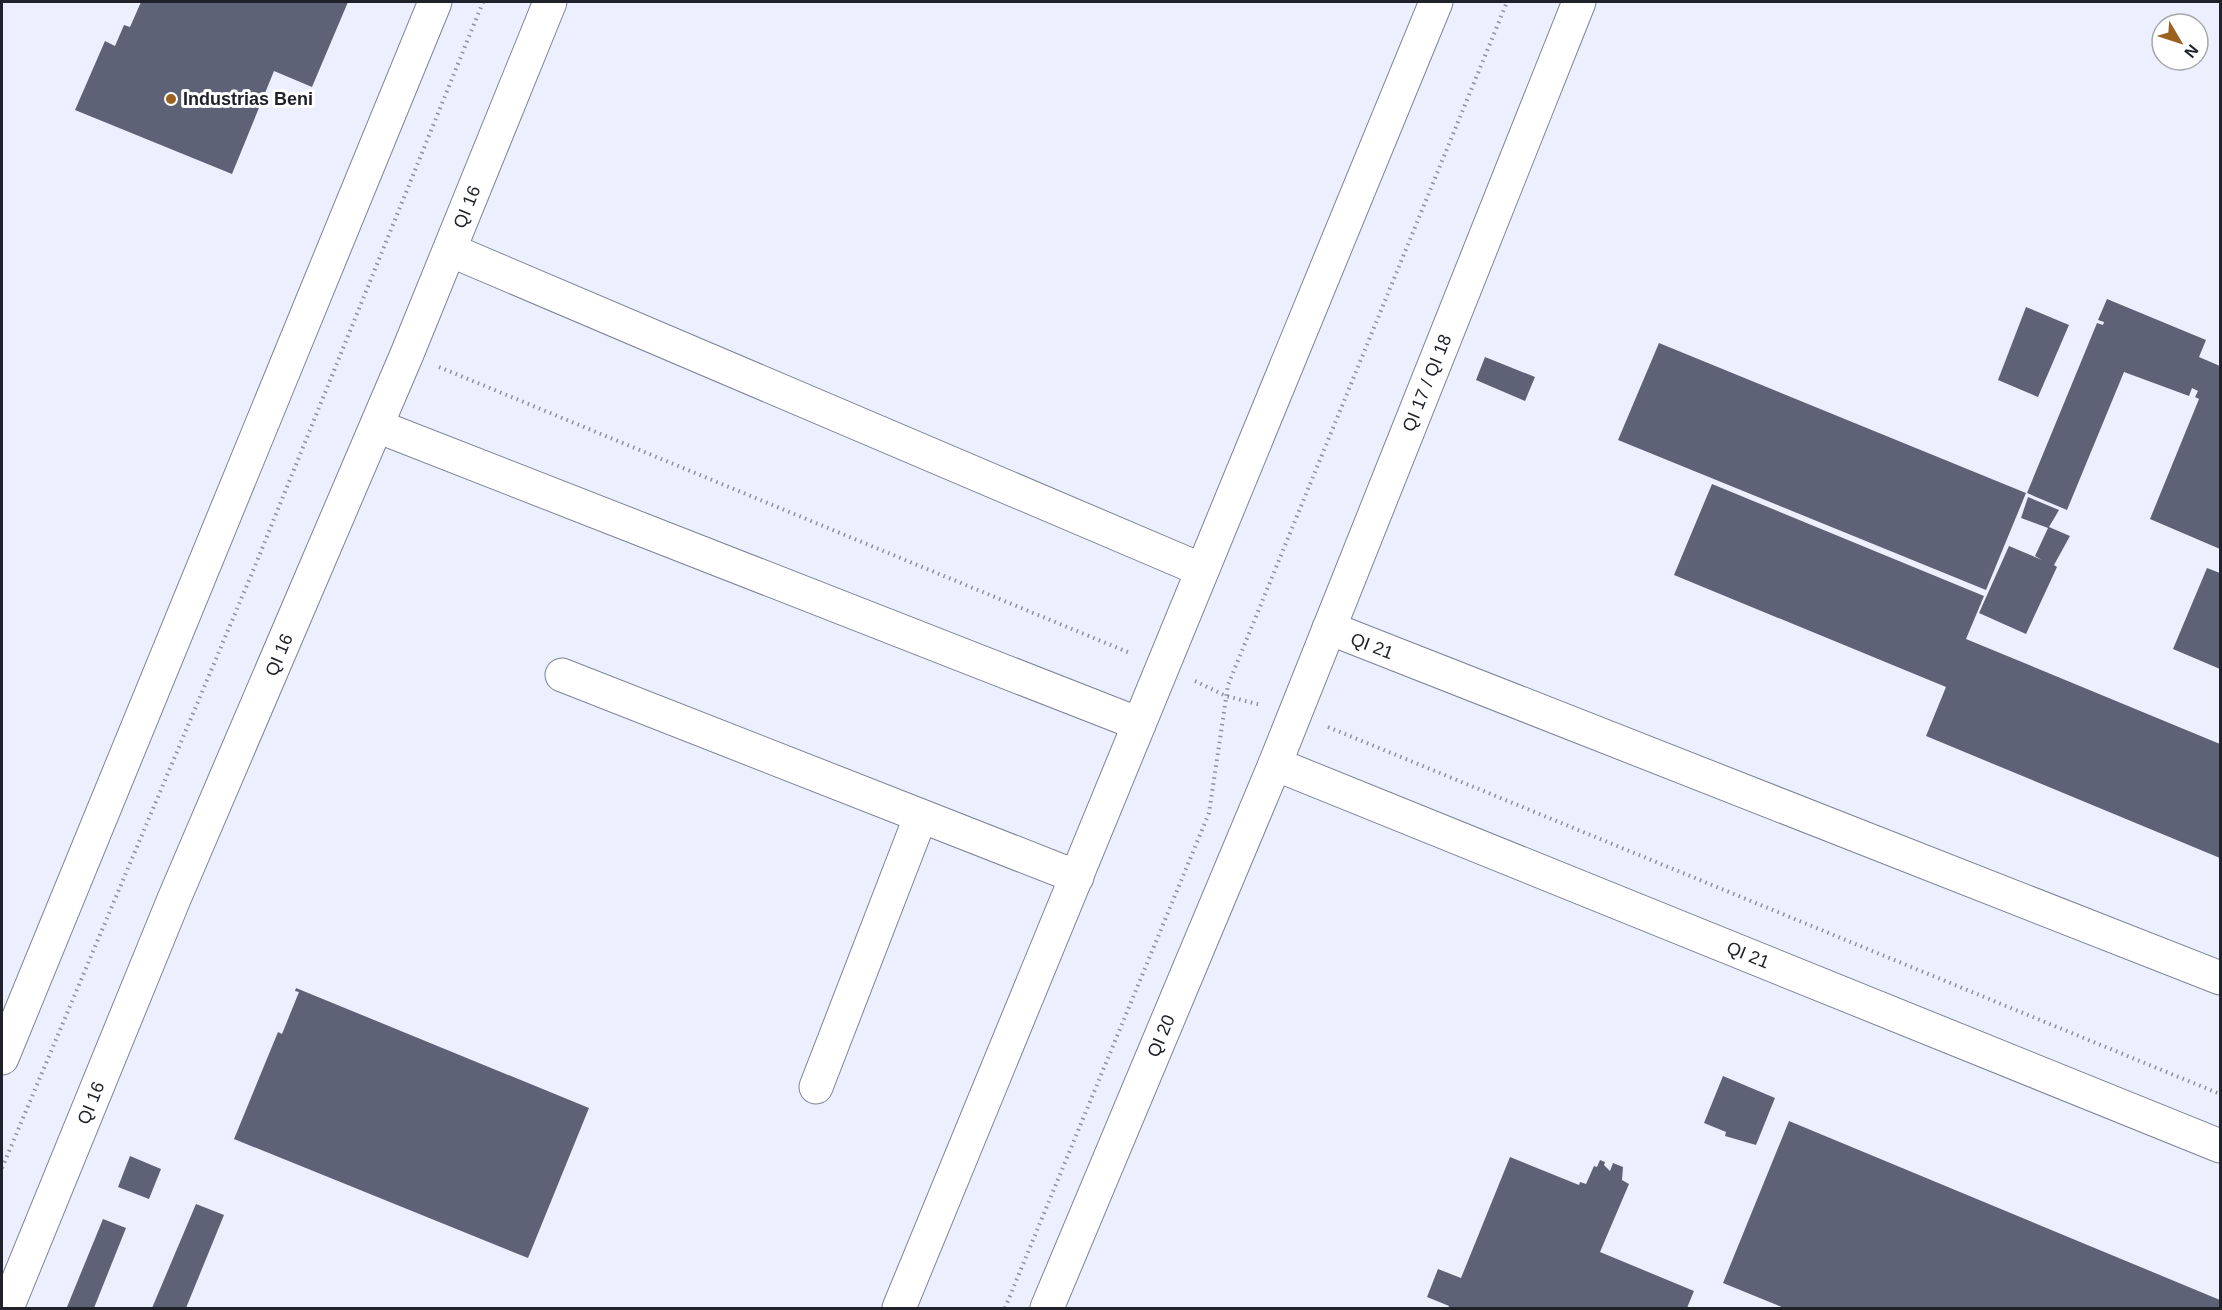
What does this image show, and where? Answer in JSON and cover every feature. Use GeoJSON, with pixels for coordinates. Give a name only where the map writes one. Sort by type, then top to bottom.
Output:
{"type":"FeatureCollection","features":[{"type":"Feature","properties":{"kind":"street"},"geometry":{"type":"LineString","coordinates":[[2,1058],[435,2]]}},
{"type":"Feature","properties":{"kind":"street","name":"QI 16"},"geometry":{"type":"LineString","coordinates":[[7,1308],[174,899],[377,426],[549,2]]}},
{"type":"Feature","properties":{"kind":"street"},"geometry":{"type":"LineString","coordinates":[[899,1308],[1436,2]]}},
{"type":"Feature","properties":{"kind":"street","name":"QI 17 / QI 18"},"geometry":{"type":"LineString","coordinates":[[1275,764],[1580,2]]}},
{"type":"Feature","properties":{"kind":"street"},"geometry":{"type":"LineString","coordinates":[[450,250],[1202,570]]}},
{"type":"Feature","properties":{"kind":"street"},"geometry":{"type":"LineString","coordinates":[[377,426],[1139,724]]}},
{"type":"Feature","properties":{"kind":"street","name":"QI 21"},"geometry":{"type":"LineString","coordinates":[[1329,628],[2220,978]]}},
{"type":"Feature","properties":{"kind":"street"},"geometry":{"type":"LineString","coordinates":[[562,675],[920,818],[1077,877]]}},
{"type":"Feature","properties":{"kind":"street","name":"QI 21"},"geometry":{"type":"LineString","coordinates":[[1275,764],[2220,1146]]}},
{"type":"Feature","properties":{"kind":"street","name":"QI 20"},"geometry":{"type":"LineString","coordinates":[[1047,1308],[1275,764]]}},
{"type":"Feature","properties":{"kind":"street"},"geometry":{"type":"LineString","coordinates":[[816,1087],[920,818]]}},
{"type":"Feature","properties":{"kind":"path"},"geometry":{"type":"LineString","coordinates":[[2,1168],[255,566],[483,2]]}},
{"type":"Feature","properties":{"kind":"path"},"geometry":{"type":"LineString","coordinates":[[1005,1308],[1209,813],[1228,685],[1507,2]]}},
{"type":"Feature","properties":{"kind":"building","name":"Industrias Beni"},"geometry":{"type":"Polygon","coordinates":[[[141,2],[348,2],[312,87],[274,71],[232,174],[75,110],[105,41],[115,46],[124,25],[130,27],[141,2]]]}},
{"type":"Feature","properties":{"kind":"building"},"geometry":{"type":"Polygon","coordinates":[[[2107,299],[2206,340],[2199,357],[2220,366],[2220,549],[2150,519],[2199,399],[2195,397],[2198,391],[2192,388],[2189,396],[2124,372],[2067,510],[2027,493],[2097,323],[2103,325],[2104,322],[2098,320],[2107,299]]]}},
{"type":"Feature","properties":{"kind":"building"},"geometry":{"type":"Polygon","coordinates":[[[2026,307],[2069,325],[2038,397],[1998,380],[2026,307]]]}},
{"type":"Feature","properties":{"kind":"building"},"geometry":{"type":"Polygon","coordinates":[[[1659,343],[2026,493],[1986,590],[1618,440],[1659,343]]]}},
{"type":"Feature","properties":{"kind":"building"},"geometry":{"type":"Polygon","coordinates":[[[1485,357],[1535,377],[1525,401],[1476,380],[1485,357]]]}},
{"type":"Feature","properties":{"kind":"building"},"geometry":{"type":"Polygon","coordinates":[[[1712,484],[1984,596],[1966,639],[2220,744],[2220,858],[1926,736],[1946,687],[1674,575],[1712,484]]]}},
{"type":"Feature","properties":{"kind":"building"},"geometry":{"type":"Polygon","coordinates":[[[2028,497],[2059,510],[2049,527],[2070,536],[2054,565],[2057,567],[2026,634],[1979,613],[2009,546],[2042,560],[2035,556],[2048,528],[2021,518],[2028,497]]]}},
{"type":"Feature","properties":{"kind":"building"},"geometry":{"type":"Polygon","coordinates":[[[2207,568],[2220,573],[2220,669],[2173,649],[2207,568]]]}},
{"type":"Feature","properties":{"kind":"building"},"geometry":{"type":"Polygon","coordinates":[[[296,988],[589,1108],[528,1258],[234,1139],[278,1032],[282,1034],[299,992],[295,991],[296,988]]]}},
{"type":"Feature","properties":{"kind":"building"},"geometry":{"type":"Polygon","coordinates":[[[1723,1076],[1775,1098],[1756,1145],[1725,1136],[1726,1132],[1704,1123],[1723,1076]]]}},
{"type":"Feature","properties":{"kind":"building"},"geometry":{"type":"Polygon","coordinates":[[[1789,1121],[2220,1300],[2220,1308],[1784,1308],[1723,1283],[1789,1121]]]}},
{"type":"Feature","properties":{"kind":"building"},"geometry":{"type":"Polygon","coordinates":[[[130,1156],[161,1169],[149,1199],[118,1187],[130,1156]]]}},
{"type":"Feature","properties":{"kind":"building"},"geometry":{"type":"Polygon","coordinates":[[[1510,1157],[1579,1185],[1580,1182],[1586,1184],[1594,1166],[1597,1167],[1600,1160],[1605,1162],[1604,1165],[1610,1171],[1613,1163],[1623,1167],[1622,1180],[1629,1184],[1600,1252],[1694,1291],[1687,1308],[1448,1308],[1449,1306],[1427,1297],[1438,1269],[1461,1278],[1510,1157]]]}},
{"type":"Feature","properties":{"kind":"building"},"geometry":{"type":"Polygon","coordinates":[[[196,1204],[224,1215],[186,1308],[152,1308],[196,1204]]]}},
{"type":"Feature","properties":{"kind":"building"},"geometry":{"type":"Polygon","coordinates":[[[103,1219],[126,1228],[94,1308],[67,1307],[103,1219]]]}},
{"type":"Feature","properties":{"kind":"place","name":"Industrias Beni"},"geometry":{"type":"Point","coordinates":[171,99]}}]}
